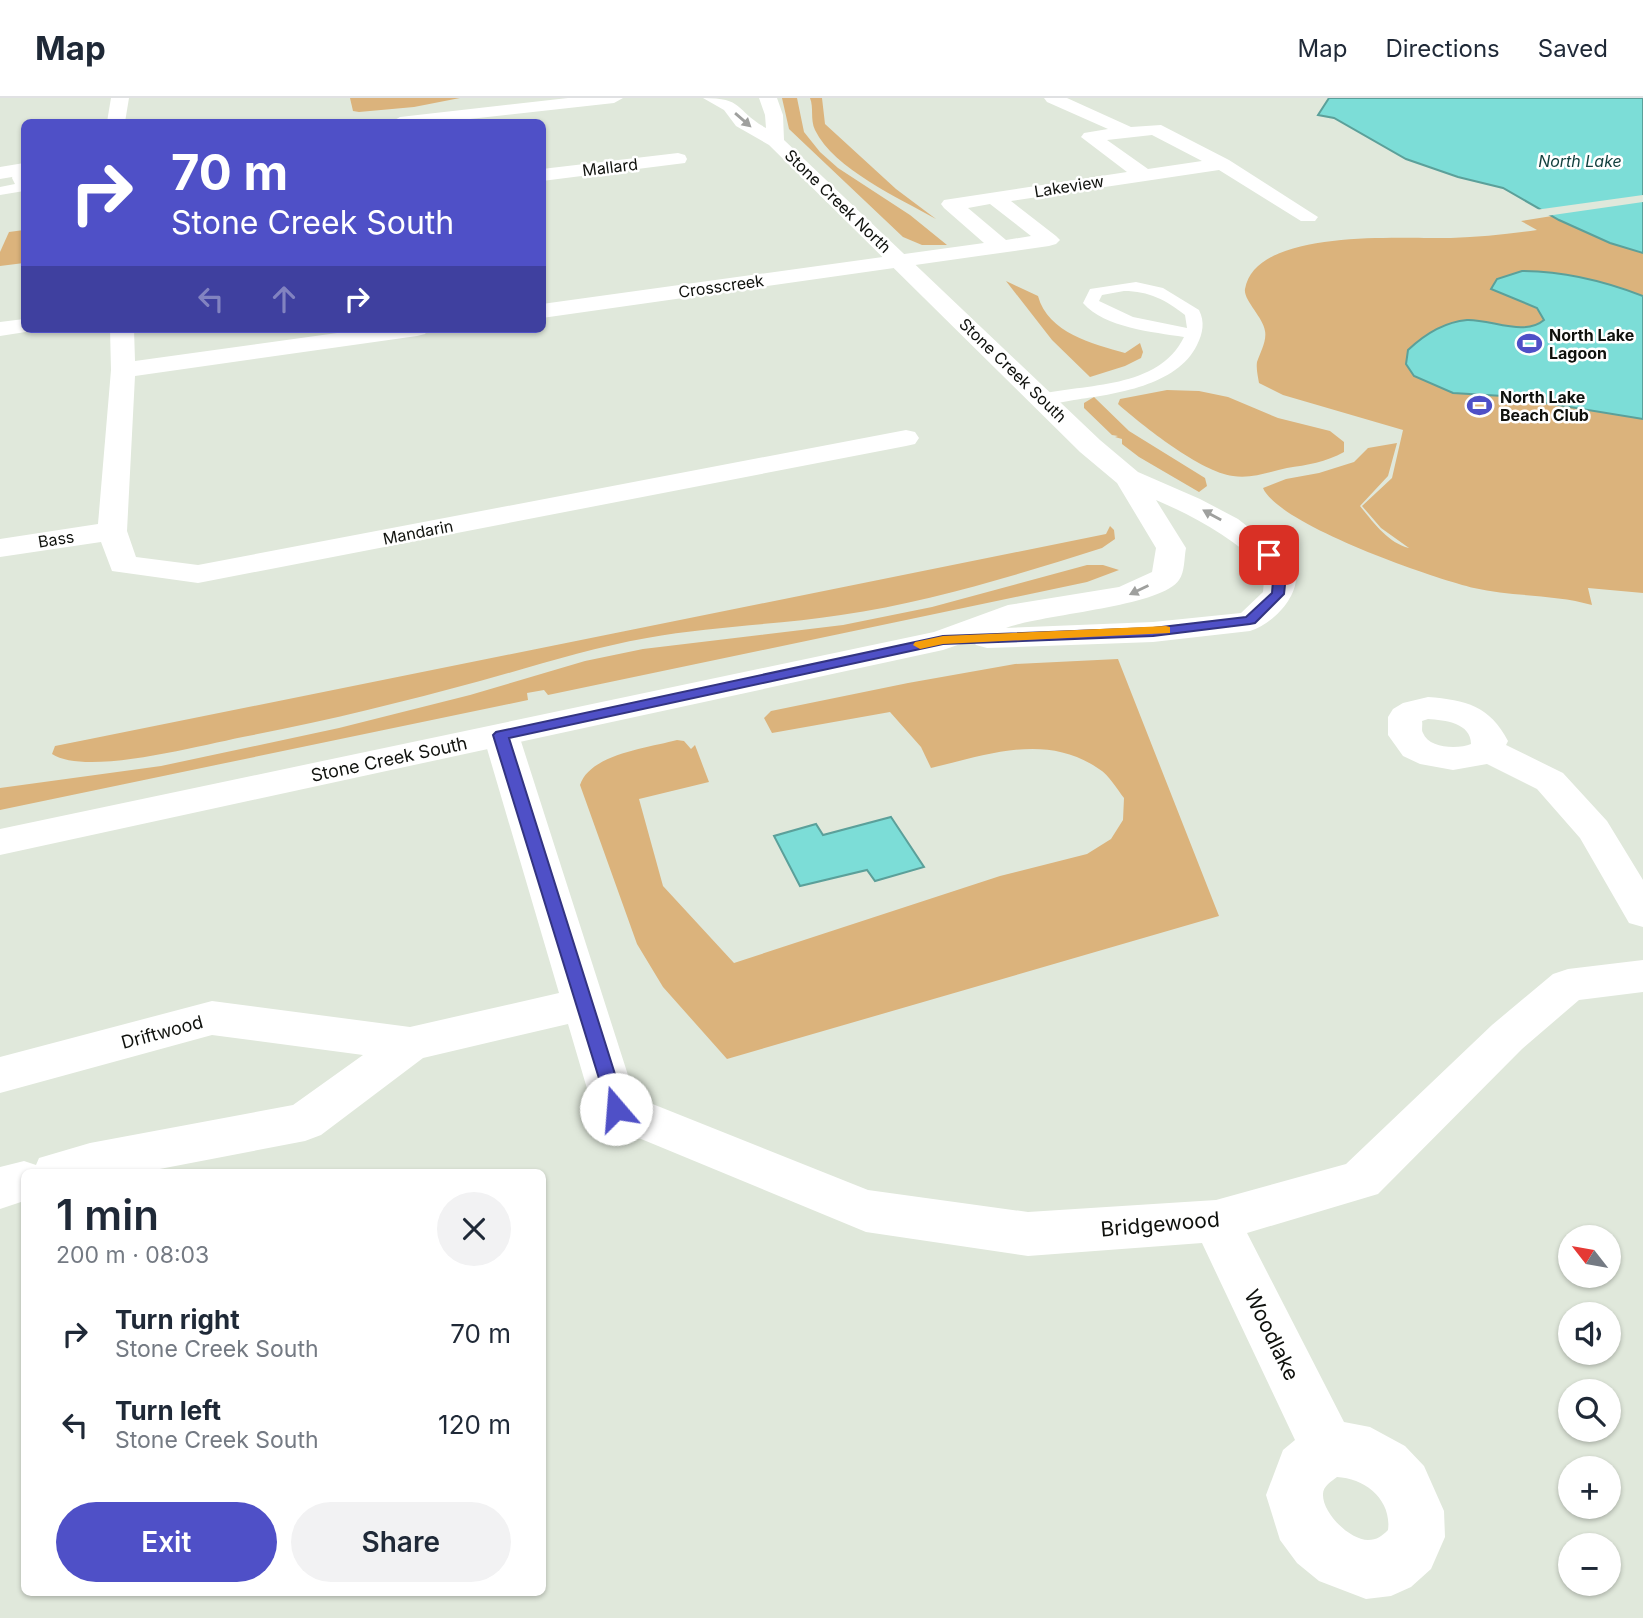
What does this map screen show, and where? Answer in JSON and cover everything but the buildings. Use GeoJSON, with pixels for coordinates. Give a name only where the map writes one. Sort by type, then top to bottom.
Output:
{"type":"FeatureCollection","features":[{"type":"Feature","properties":{"kind":"street"},"geometry":{"type":"LineString","coordinates":[[117,119],[120,98]]}},
{"type":"Feature","properties":{"kind":"street"},"geometry":{"type":"LineString","coordinates":[[426,119],[612,98]]}},
{"type":"Feature","properties":{"kind":"street","name":"Stone Creek North"},"geometry":{"type":"LineString","coordinates":[[712,98],[730,107],[742,122],[775,141],[900,261]]}},
{"type":"Feature","properties":{"kind":"street","name":"Stone Creek North"},"geometry":{"type":"LineString","coordinates":[[768,98],[774,114],[775,141]]}},
{"type":"Feature","properties":{"kind":"street","name":"Lakeview"},"geometry":{"type":"LineString","coordinates":[[1053,98],[1128,132]]}},
{"type":"Feature","properties":{"kind":"street","name":"Lakeview"},"geometry":{"type":"LineString","coordinates":[[1144,175],[1090,137],[1156,129],[1222,164]]}},
{"type":"Feature","properties":{"kind":"street"},"geometry":{"type":"LineString","coordinates":[[0,158],[21,164]]}},
{"type":"Feature","properties":{"kind":"street","name":"Mallard"},"geometry":{"type":"LineString","coordinates":[[546,175],[678,159]]}},
{"type":"Feature","properties":{"kind":"street"},"geometry":{"type":"LineString","coordinates":[[1222,164],[1308,217]]}},
{"type":"Feature","properties":{"kind":"street","name":"Lakeview"},"geometry":{"type":"LineString","coordinates":[[1002,247],[951,204],[1222,164]]}},
{"type":"Feature","properties":{"kind":"street"},"geometry":{"type":"LineString","coordinates":[[0,173],[21,166]]}},
{"type":"Feature","properties":{"kind":"street","name":"Lakeview"},"geometry":{"type":"LineString","coordinates":[[900,261],[1049,240],[995,198]]}},
{"type":"Feature","properties":{"kind":"street","name":"Crosscreek"},"geometry":{"type":"LineString","coordinates":[[546,310],[900,261]]}},
{"type":"Feature","properties":{"kind":"street","name":"Stone Creek South"},"geometry":{"type":"LineString","coordinates":[[900,261],[1090,446],[1128,478],[1209,513],[1259,544],[1280,567],[1278,594],[1250,621],[1153,632],[943,640]]}},
{"type":"Feature","properties":{"kind":"street"},"geometry":{"type":"LineString","coordinates":[[0,329],[21,326]]}},
{"type":"Feature","properties":{"kind":"street"},"geometry":{"type":"LineString","coordinates":[[122,333],[123,370],[388,333]]}},
{"type":"Feature","properties":{"kind":"street","name":"Mandarin"},"geometry":{"type":"LineString","coordinates":[[123,370],[112,531],[123,565],[198,574],[906,438]]}},
{"type":"Feature","properties":{"kind":"street","name":"Stone Creek South"},"geometry":{"type":"LineString","coordinates":[[0,842],[943,640],[1019,612],[1127,595],[1166,577],[1171,548],[1128,478]]}},
{"type":"Feature","properties":{"kind":"street","name":"Bass"},"geometry":{"type":"LineString","coordinates":[[0,548],[112,531]]}},
{"type":"Feature","properties":{"kind":"street"},"geometry":{"type":"LineString","coordinates":[[501,735],[583,1004]]}},
{"type":"Feature","properties":{"kind":"street"},"geometry":{"type":"LineString","coordinates":[[1487,750],[1550,781],[1594,830],[1643,913]]}},
{"type":"Feature","properties":{"kind":"street","name":"Bridgewood"},"geometry":{"type":"LineString","coordinates":[[583,1004],[616,1109],[866,1211],[1028,1234],[1216,1221],[1361,1180],[1507,1037],[1568,985],[1643,976]]}},
{"type":"Feature","properties":{"kind":"street","name":"Driftwood"},"geometry":{"type":"LineString","coordinates":[[0,1075],[212,1018],[410,1044],[583,1004]]}},
{"type":"Feature","properties":{"kind":"street","name":"Driftwood"},"geometry":{"type":"LineString","coordinates":[[68,1169],[304,1122],[410,1044]]}},
{"type":"Feature","properties":{"kind":"street"},"geometry":{"type":"LineString","coordinates":[[0,1188],[21,1182]]}},
{"type":"Feature","properties":{"kind":"street","name":"Woodlake"},"geometry":{"type":"LineString","coordinates":[[1216,1221],[1328,1449]]}},
{"type":"Feature","properties":{"kind":"lane"},"geometry":{"type":"LineString","coordinates":[[0,191],[21,187]]}},
{"type":"Feature","properties":{"kind":"lane"},"geometry":{"type":"LineString","coordinates":[[1043,399],[1134,384],[1178,361],[1195,334],[1193,313],[1172,297],[1144,286],[1114,287],[1095,292],[1091,303],[1102,310],[1137,324],[1195,334]]}},
{"type":"Feature","properties":{"kind":"shaded area"},"geometry":{"type":"Polygon","coordinates":[[[350,98],[460,98],[414,107],[359,112],[353,111],[350,98]]]}},
{"type":"Feature","properties":{"kind":"shaded area"},"geometry":{"type":"Polygon","coordinates":[[[782,98],[797,98],[804,132],[820,152],[838,168],[910,215],[947,245],[922,245],[903,237],[789,129],[782,98]]]}},
{"type":"Feature","properties":{"kind":"shaded area"},"geometry":{"type":"Polygon","coordinates":[[[810,98],[822,98],[825,124],[896,189],[936,219],[886,192],[837,157],[815,130],[810,98]]]}},
{"type":"Feature","properties":{"kind":"shaded area","name":"North Lake Beach Club"},"geometry":{"type":"Polygon","coordinates":[[[1552,216],[1610,243],[1643,253],[1643,593],[1588,588],[1592,605],[1474,588],[1359,548],[1297,518],[1275,503],[1263,488],[1286,479],[1319,473],[1354,462],[1368,448],[1397,443],[1388,476],[1360,506],[1388,537],[1409,548],[1381,528],[1362,506],[1392,478],[1403,430],[1283,395],[1259,383],[1257,362],[1265,331],[1245,293],[1255,269],[1275,255],[1303,246],[1368,238],[1451,238],[1515,233],[1537,230],[1521,221],[1552,216]]]}},
{"type":"Feature","properties":{"kind":"shaded area"},"geometry":{"type":"Polygon","coordinates":[[[21,230],[21,263],[0,266],[0,252],[9,232],[21,230]]]}},
{"type":"Feature","properties":{"kind":"shaded area"},"geometry":{"type":"Polygon","coordinates":[[[1006,281],[1038,296],[1051,319],[1073,335],[1125,353],[1140,343],[1143,352],[1141,358],[1090,377],[1052,340],[1006,281]]]}},
{"type":"Feature","properties":{"kind":"shaded area"},"geometry":{"type":"Polygon","coordinates":[[[1167,390],[1199,391],[1228,397],[1278,418],[1330,431],[1344,442],[1344,452],[1316,463],[1253,476],[1240,477],[1220,473],[1173,447],[1118,404],[1120,399],[1167,390]]]}},
{"type":"Feature","properties":{"kind":"shaded area"},"geometry":{"type":"Polygon","coordinates":[[[1094,397],[1129,431],[1205,478],[1207,486],[1199,492],[1122,444],[1122,439],[1112,435],[1084,408],[1084,403],[1094,397]]]}},
{"type":"Feature","properties":{"kind":"shaded area"},"geometry":{"type":"Polygon","coordinates":[[[1110,526],[1114,530],[1115,539],[1102,548],[1005,578],[907,603],[817,618],[671,634],[626,642],[364,711],[147,757],[91,762],[69,760],[52,754],[55,746],[1106,534],[1110,526]]]}},
{"type":"Feature","properties":{"kind":"shaded area"},"geometry":{"type":"Polygon","coordinates":[[[1087,565],[1103,565],[1119,570],[1087,582],[548,695],[544,690],[527,693],[528,700],[0,810],[0,788],[161,766],[339,728],[470,695],[585,661],[643,649],[843,625],[932,607],[1087,565]]]}},
{"type":"Feature","properties":{"kind":"shaded area"},"geometry":{"type":"Polygon","coordinates":[[[1118,659],[1219,916],[727,1059],[663,987],[637,944],[580,785],[586,774],[595,766],[621,754],[677,740],[684,741],[691,749],[695,745],[709,782],[639,799],[663,886],[734,963],[1000,876],[1087,854],[1111,839],[1123,820],[1124,798],[1106,775],[1079,758],[1058,751],[1016,750],[931,768],[921,747],[890,712],[772,733],[764,718],[771,711],[1015,664],[1118,659]]]}},
{"type":"Feature","properties":{"kind":"water","name":"North Lake"},"geometry":{"type":"Polygon","coordinates":[[[1329,98],[1643,98],[1643,253],[1610,243],[1559,220],[1503,188],[1458,177],[1406,159],[1334,118],[1318,115],[1329,98]]]}},
{"type":"Feature","properties":{"kind":"water","name":"North Lake Lagoon"},"geometry":{"type":"Polygon","coordinates":[[[1522,271],[1584,278],[1643,296],[1643,419],[1503,396],[1453,393],[1414,376],[1406,364],[1408,350],[1443,326],[1476,320],[1527,327],[1544,320],[1537,308],[1491,289],[1497,279],[1522,271]]]}},
{"type":"Feature","properties":{"kind":"water"},"geometry":{"type":"Polygon","coordinates":[[[891,817],[924,867],[875,881],[867,870],[800,886],[774,836],[816,824],[823,835],[891,817]]]}},
{"type":"Feature","properties":{"kind":"pier"},"geometry":{"type":"Polygon","coordinates":[[[1643,195],[1643,202],[1546,216],[1535,210],[1643,195]]]}},
{"type":"Feature","properties":{"kind":"slow traffic"},"geometry":{"type":"LineString","coordinates":[[920,645],[943,640],[1166,630]]}},
{"type":"Feature","properties":{"kind":"place","name":"North Lake Lagoon"},"geometry":{"type":"Point","coordinates":[1529,344]}},
{"type":"Feature","properties":{"kind":"place","name":"North Lake Beach Club"},"geometry":{"type":"Point","coordinates":[1480,406]}},
{"type":"Feature","properties":{"kind":"route"},"geometry":{"type":"LineString","coordinates":[[616,1109],[501,735],[943,640],[1153,632],[1250,621],[1278,594],[1280,567],[1269,555]]}}]}
